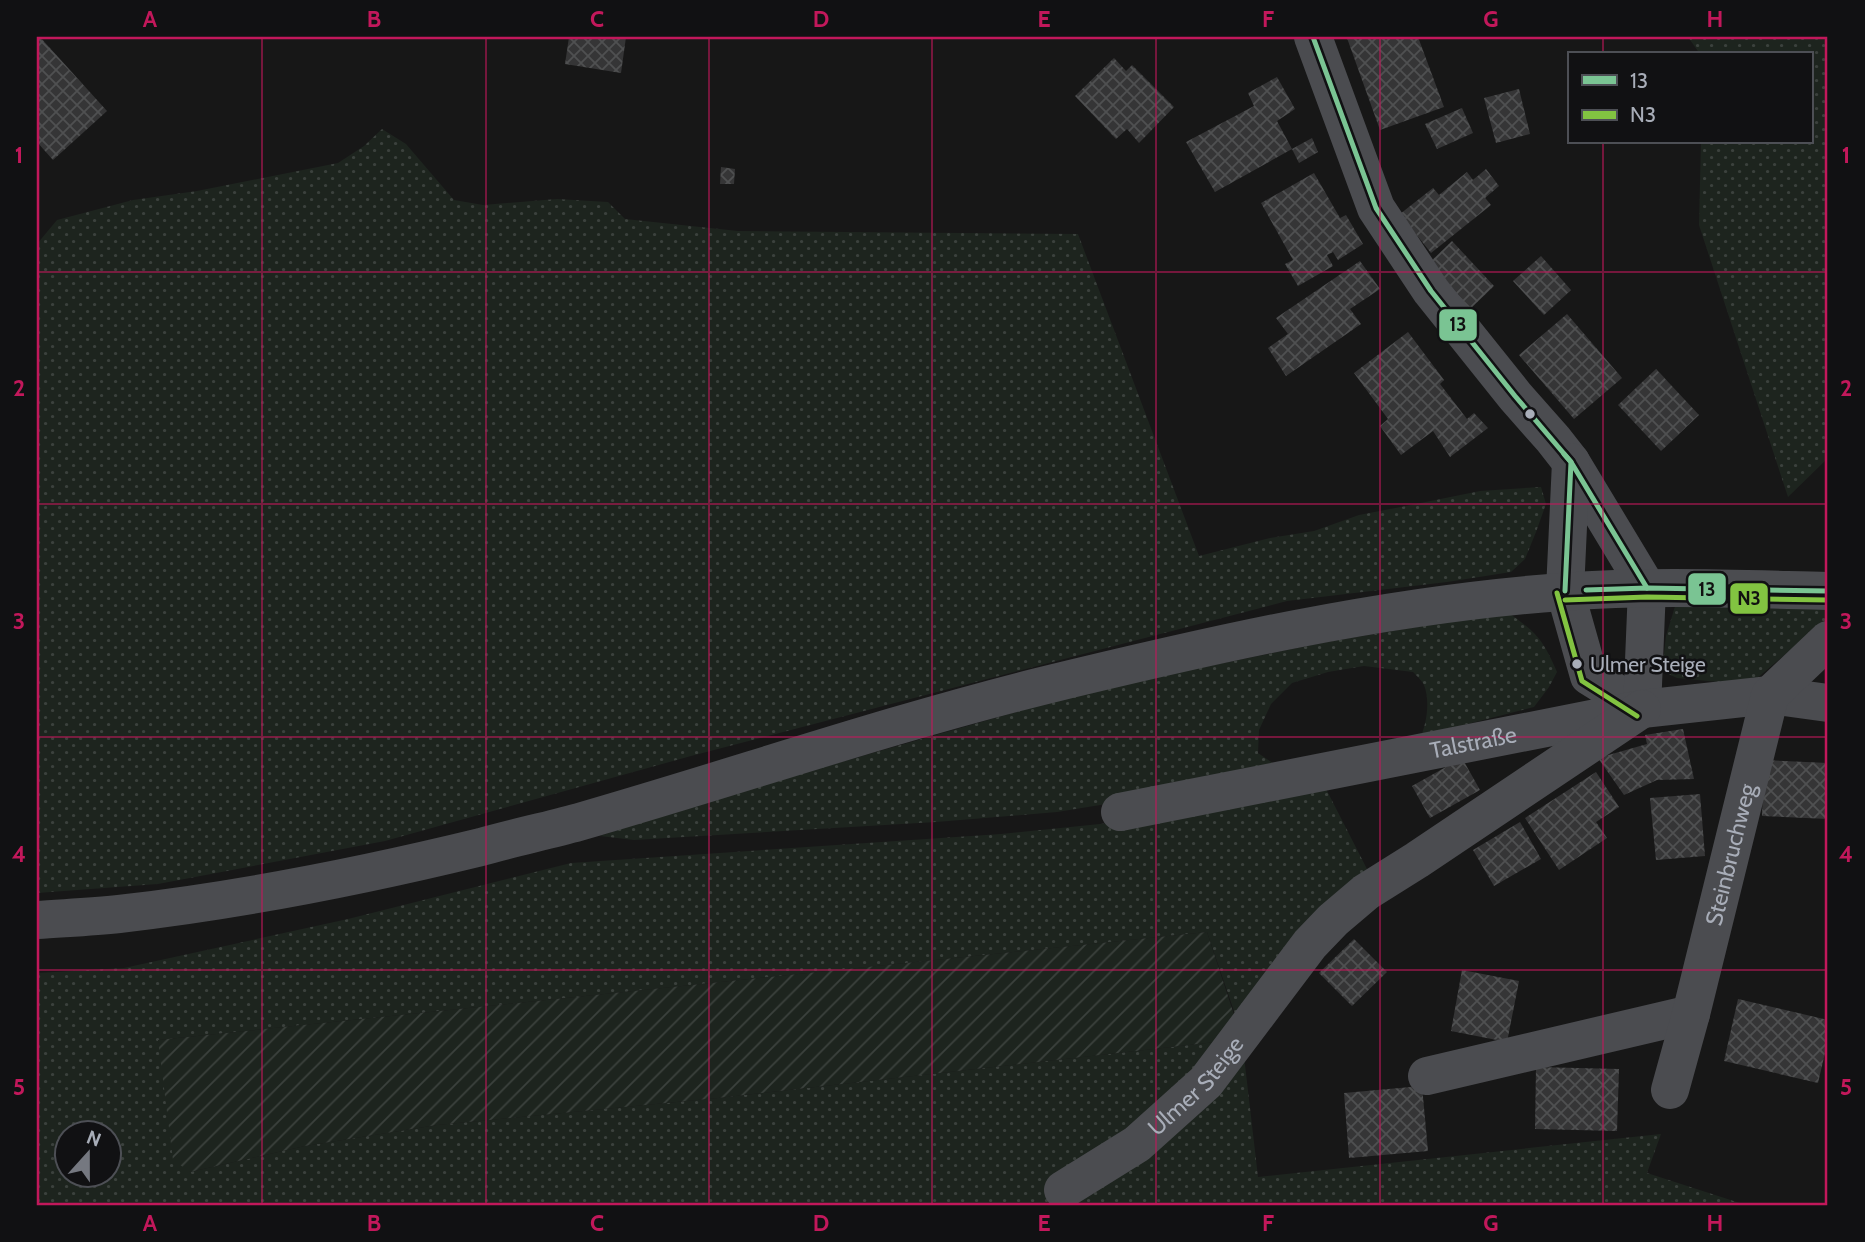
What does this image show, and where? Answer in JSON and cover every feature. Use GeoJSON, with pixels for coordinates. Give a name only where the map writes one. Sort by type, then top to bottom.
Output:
{"type":"FeatureCollection","features":[{"type":"Feature","properties":{"kind":"street"},"geometry":{"type":"LineString","coordinates":[[1313,37],[1376,208],[1430,291],[1571,462],[1647,588],[1642,709],[1589,676],[1564,591],[1571,462]]}},
{"type":"Feature","properties":{"kind":"street"},"geometry":{"type":"LineString","coordinates":[[37,920],[117,914],[346,878],[452,854],[576,823],[887,728],[1048,685],[1322,623],[1447,603],[1564,591],[1647,588],[1828,591]]}},
{"type":"Feature","properties":{"kind":"street"},"geometry":{"type":"LineString","coordinates":[[1770,695],[1828,640]]}},
{"type":"Feature","properties":{"kind":"street","name":"Talstraße"},"geometry":{"type":"LineString","coordinates":[[1120,812],[1642,709],[1770,695],[1828,703]]}},
{"type":"Feature","properties":{"kind":"street","name":"Steinbruchweg"},"geometry":{"type":"LineString","coordinates":[[1670,1090],[1770,695]]}},
{"type":"Feature","properties":{"kind":"street","name":"Ulmer Steige"},"geometry":{"type":"LineString","coordinates":[[1063,1190],[1138,1144],[1206,1082],[1310,944],[1358,899],[1642,709]]}},
{"type":"Feature","properties":{"kind":"street"},"geometry":{"type":"LineString","coordinates":[[1427,1076],[1691,1014]]}},
{"type":"Feature","properties":{"kind":"shaded area"},"geometry":{"type":"Polygon","coordinates":[[[1688,37],[1828,37],[1828,458],[1788,497],[1699,225],[1701,144],[1812,144],[1812,52],[1699,52],[1688,37]]]}},
{"type":"Feature","properties":{"kind":"shaded area"},"geometry":{"type":"Polygon","coordinates":[[[382,129],[406,144],[454,200],[483,205],[557,199],[608,202],[625,219],[738,231],[1078,234],[1199,556],[1270,538],[1314,531],[1359,515],[1480,491],[1541,487],[1546,504],[1525,559],[1511,572],[1287,601],[691,756],[385,841],[158,884],[37,893],[37,244],[57,220],[133,200],[197,191],[338,163],[364,146],[382,129]]]}},
{"type":"Feature","properties":{"kind":"shaded area"},"geometry":{"type":"Polygon","coordinates":[[[1676,603],[1828,604],[1826,620],[1749,685],[1677,678],[1662,671],[1666,636],[1676,603]]]}},
{"type":"Feature","properties":{"kind":"shaded area"},"geometry":{"type":"Polygon","coordinates":[[[1507,612],[1532,631],[1543,644],[1557,672],[1549,687],[1534,707],[1421,736],[1427,704],[1426,691],[1421,680],[1413,672],[1364,666],[1328,672],[1292,683],[1271,704],[1259,730],[1258,753],[1280,768],[1131,800],[1057,812],[634,840],[600,836],[701,802],[1100,688],[1327,642],[1507,612]]]}},
{"type":"Feature","properties":{"kind":"shaded area"},"geometry":{"type":"Polygon","coordinates":[[[1324,785],[1367,869],[1236,1017],[1207,932],[158,1040],[190,1172],[305,1146],[437,1125],[718,1098],[1242,1039],[1258,1177],[1661,1134],[1647,1173],[1746,1205],[37,1205],[37,973],[124,968],[348,919],[571,863],[1001,834],[1169,817],[1324,785]]]}},
{"type":"Feature","properties":{"kind":"shaded area"},"geometry":{"type":"Polygon","coordinates":[[[1207,932],[1242,1039],[718,1098],[437,1125],[305,1146],[190,1172],[173,1160],[158,1040],[1207,932]]]}},
{"type":"Feature","properties":{"kind":"building"},"geometry":{"type":"Polygon","coordinates":[[[37,37],[40,37],[107,111],[53,160],[37,142],[37,37]]]}},
{"type":"Feature","properties":{"kind":"building"},"geometry":{"type":"Polygon","coordinates":[[[569,37],[626,37],[621,73],[565,64],[569,37]]]}},
{"type":"Feature","properties":{"kind":"building"},"geometry":{"type":"Polygon","coordinates":[[[1418,37],[1444,107],[1380,130],[1347,38],[1418,37]]]}},
{"type":"Feature","properties":{"kind":"building"},"geometry":{"type":"Polygon","coordinates":[[[1114,58],[1126,71],[1132,65],[1174,107],[1139,143],[1127,129],[1116,139],[1075,96],[1114,58]]]}},
{"type":"Feature","properties":{"kind":"building"},"geometry":{"type":"Polygon","coordinates":[[[1277,77],[1295,109],[1277,121],[1292,149],[1215,192],[1186,142],[1254,106],[1248,93],[1277,77]]]}},
{"type":"Feature","properties":{"kind":"building"},"geometry":{"type":"Polygon","coordinates":[[[1519,89],[1530,134],[1496,143],[1484,98],[1519,89]]]}},
{"type":"Feature","properties":{"kind":"building"},"geometry":{"type":"Polygon","coordinates":[[[1462,108],[1473,133],[1437,149],[1425,124],[1462,108]]]}},
{"type":"Feature","properties":{"kind":"building"},"geometry":{"type":"Polygon","coordinates":[[[1312,138],[1318,152],[1299,163],[1292,149],[1312,138]]]}},
{"type":"Feature","properties":{"kind":"building"},"geometry":{"type":"Polygon","coordinates":[[[721,167],[735,169],[734,184],[720,184],[721,167]]]}},
{"type":"Feature","properties":{"kind":"building"},"geometry":{"type":"Polygon","coordinates":[[[1486,169],[1499,186],[1485,198],[1491,205],[1431,253],[1400,214],[1433,188],[1439,195],[1467,172],[1473,180],[1486,169]]]}},
{"type":"Feature","properties":{"kind":"building"},"geometry":{"type":"Polygon","coordinates":[[[1314,173],[1340,218],[1346,215],[1363,244],[1338,260],[1333,252],[1327,255],[1333,266],[1298,286],[1285,264],[1293,260],[1261,203],[1314,173]]]}},
{"type":"Feature","properties":{"kind":"building"},"geometry":{"type":"Polygon","coordinates":[[[1452,241],[1494,286],[1468,311],[1425,267],[1452,241]]]}},
{"type":"Feature","properties":{"kind":"building"},"geometry":{"type":"Polygon","coordinates":[[[1541,256],[1571,290],[1544,315],[1513,281],[1541,256]]]}},
{"type":"Feature","properties":{"kind":"building"},"geometry":{"type":"Polygon","coordinates":[[[1360,261],[1380,289],[1350,309],[1361,324],[1286,376],[1268,348],[1288,334],[1276,318],[1360,261]]]}},
{"type":"Feature","properties":{"kind":"building"},"geometry":{"type":"Polygon","coordinates":[[[1567,314],[1622,378],[1574,419],[1519,355],[1567,314]]]}},
{"type":"Feature","properties":{"kind":"building"},"geometry":{"type":"Polygon","coordinates":[[[1408,332],[1444,380],[1440,384],[1467,419],[1474,413],[1488,428],[1450,457],[1433,431],[1401,455],[1380,426],[1388,419],[1354,373],[1408,332]]]}},
{"type":"Feature","properties":{"kind":"building"},"geometry":{"type":"Polygon","coordinates":[[[1656,369],[1699,415],[1661,451],[1618,405],[1656,369]]]}},
{"type":"Feature","properties":{"kind":"building"},"geometry":{"type":"Polygon","coordinates":[[[1683,729],[1694,779],[1657,780],[1624,795],[1598,758],[1647,744],[1645,735],[1683,729]]]}},
{"type":"Feature","properties":{"kind":"building"},"geometry":{"type":"Polygon","coordinates":[[[1462,758],[1480,790],[1430,818],[1412,786],[1462,758]]]}},
{"type":"Feature","properties":{"kind":"building"},"geometry":{"type":"Polygon","coordinates":[[[1764,760],[1828,763],[1828,819],[1762,816],[1764,760]]]}},
{"type":"Feature","properties":{"kind":"building"},"geometry":{"type":"Polygon","coordinates":[[[1596,772],[1619,807],[1596,822],[1607,838],[1559,870],[1525,818],[1596,772]]]}},
{"type":"Feature","properties":{"kind":"building"},"geometry":{"type":"Polygon","coordinates":[[[1700,794],[1705,856],[1656,860],[1650,798],[1700,794]]]}},
{"type":"Feature","properties":{"kind":"building"},"geometry":{"type":"Polygon","coordinates":[[[1520,822],[1541,859],[1494,886],[1473,850],[1520,822]]]}},
{"type":"Feature","properties":{"kind":"building"},"geometry":{"type":"Polygon","coordinates":[[[1354,939],[1387,972],[1352,1006],[1319,973],[1354,939]]]}},
{"type":"Feature","properties":{"kind":"building"},"geometry":{"type":"Polygon","coordinates":[[[1462,970],[1519,981],[1507,1042],[1451,1031],[1462,970]]]}},
{"type":"Feature","properties":{"kind":"building"},"geometry":{"type":"Polygon","coordinates":[[[1738,999],[1828,1020],[1828,1040],[1818,1083],[1724,1061],[1738,999]]]}},
{"type":"Feature","properties":{"kind":"building"},"geometry":{"type":"Polygon","coordinates":[[[1536,1067],[1619,1069],[1617,1131],[1535,1129],[1536,1067]]]}},
{"type":"Feature","properties":{"kind":"building"},"geometry":{"type":"Polygon","coordinates":[[[1422,1086],[1428,1151],[1349,1158],[1344,1093],[1422,1086]]]}},
{"type":"Feature","properties":{"kind":"transit line","name":"13"},"geometry":{"type":"LineString","coordinates":[[1313,37],[1376,208],[1431,291],[1571,462],[1647,588]]}},
{"type":"Feature","properties":{"kind":"transit line","name":"13"},"geometry":{"type":"LineString","coordinates":[[1564,454],[1571,462],[1565,591]]}},
{"type":"Feature","properties":{"kind":"transit line","name":"13"},"geometry":{"type":"LineString","coordinates":[[1586,590],[1647,588],[1828,591]]}},
{"type":"Feature","properties":{"kind":"transit line","name":"N3"},"geometry":{"type":"LineString","coordinates":[[1557,593],[1582,681],[1637,716]]}},
{"type":"Feature","properties":{"kind":"transit line","name":"N3"},"geometry":{"type":"LineString","coordinates":[[1565,600],[1647,597],[1828,600]]}},
{"type":"Feature","properties":{"kind":"place","name":"Ulmer Steige"},"geometry":{"type":"Point","coordinates":[1577,664]}}]}
